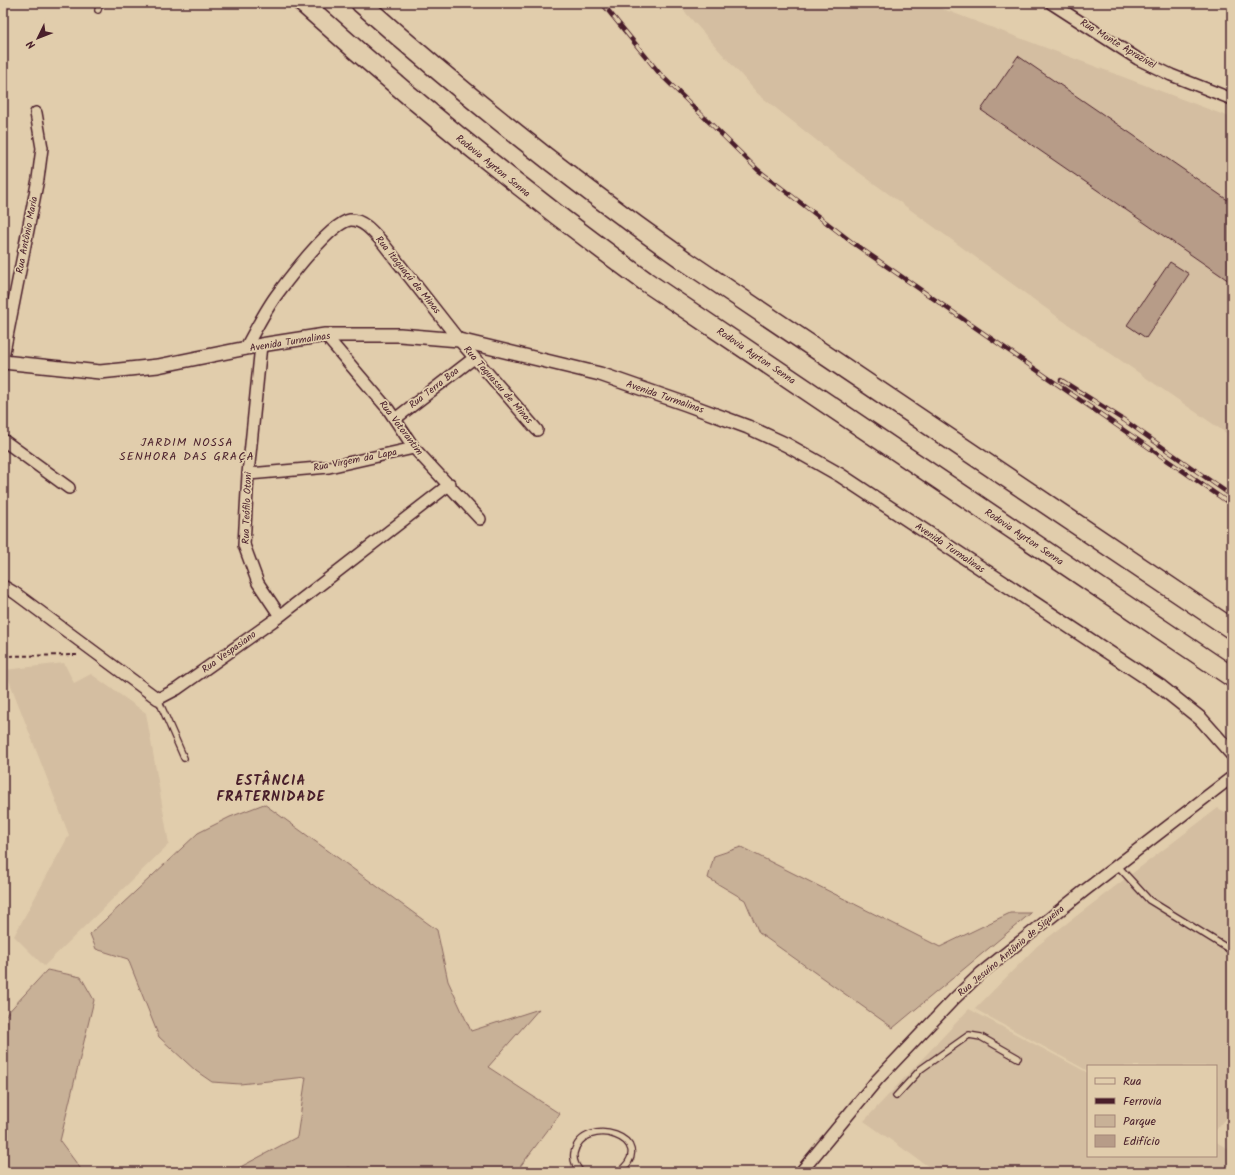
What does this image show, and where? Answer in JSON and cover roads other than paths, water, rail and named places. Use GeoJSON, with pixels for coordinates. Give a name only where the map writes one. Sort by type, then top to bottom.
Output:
{"type":"FeatureCollection","features":[{"type":"Feature","properties":{"kind":"highway","name":"Rodovia Ayrton Senna"},"geometry":{"type":"LineString","coordinates":[[303,3],[415,102],[506,177],[645,281],[1232,677]]}},
{"type":"Feature","properties":{"kind":"highway"},"geometry":{"type":"LineString","coordinates":[[361,3],[430,65],[482,108],[607,205],[717,282],[1232,629]]}},
{"type":"Feature","properties":{"kind":"street","name":"Rua Monte Aprazível"},"geometry":{"type":"LineString","coordinates":[[1051,3],[1138,59],[1172,75],[1232,98]]}},
{"type":"Feature","properties":{"kind":"street","name":"Rua Antônio Maria"},"geometry":{"type":"LineString","coordinates":[[3,357],[38,179],[42,148],[36,113]]}},
{"type":"Feature","properties":{"kind":"street","name":"Rua Itaguaçú de Minas"},"geometry":{"type":"LineString","coordinates":[[245,349],[277,294],[320,243],[339,225],[350,220],[359,221],[369,228],[382,242],[459,340]]}},
{"type":"Feature","properties":{"kind":"street","name":"Avenida Turmalinas"},"geometry":{"type":"LineString","coordinates":[[3,362],[75,371],[127,371],[261,345],[325,335],[393,335],[459,340],[600,374],[748,427],[787,445],[859,487],[1161,687],[1201,718],[1232,754]]}},
{"type":"Feature","properties":{"kind":"street","name":"Rua Votorantim"},"geometry":{"type":"LineString","coordinates":[[325,335],[394,419],[414,448],[450,484],[480,519]]}},
{"type":"Feature","properties":{"kind":"street","name":"Rua Taguassu de Minas"},"geometry":{"type":"LineString","coordinates":[[459,340],[537,430]]}},
{"type":"Feature","properties":{"kind":"street","name":"Rua Teófilo Otoni"},"geometry":{"type":"LineString","coordinates":[[261,345],[248,474],[244,545],[258,582],[280,616]]}},
{"type":"Feature","properties":{"kind":"street","name":"Rua Terra Boa"},"geometry":{"type":"LineString","coordinates":[[394,419],[474,358]]}},
{"type":"Feature","properties":{"kind":"street"},"geometry":{"type":"LineString","coordinates":[[3,440],[69,488]]}},
{"type":"Feature","properties":{"kind":"street","name":"Rua Virgem da Lapa"},"geometry":{"type":"LineString","coordinates":[[248,474],[329,467],[414,448]]}},
{"type":"Feature","properties":{"kind":"street","name":"Rua Vespasiano"},"geometry":{"type":"LineString","coordinates":[[158,699],[183,685],[280,616],[450,484]]}},
{"type":"Feature","properties":{"kind":"street"},"geometry":{"type":"LineString","coordinates":[[3,586],[15,593],[158,699]]}},
{"type":"Feature","properties":{"kind":"street","name":"Rua Jesuíno Antônio de Siqueira"},"geometry":{"type":"LineString","coordinates":[[801,1172],[877,1080],[954,999],[1003,955],[1116,865],[1232,777]]}},
{"type":"Feature","properties":{"kind":"lane"},"geometry":{"type":"LineString","coordinates":[[98,10],[100,3]]}},
{"type":"Feature","properties":{"kind":"lane"},"geometry":{"type":"LineString","coordinates":[[158,699],[184,758]]}},
{"type":"Feature","properties":{"kind":"lane"},"geometry":{"type":"LineString","coordinates":[[1116,865],[1149,900],[1232,951]]}},
{"type":"Feature","properties":{"kind":"lane"},"geometry":{"type":"LineString","coordinates":[[896,1096],[921,1069],[969,1035],[981,1037],[1018,1058]]}},
{"type":"Feature","properties":{"kind":"lane"},"geometry":{"type":"LineString","coordinates":[[582,1172],[575,1162],[574,1154],[576,1147],[582,1140],[590,1136],[606,1132],[618,1135],[630,1146],[632,1154],[629,1162],[619,1172]]}},
{"type":"Feature","properties":{"kind":"railway"},"geometry":{"type":"LineString","coordinates":[[602,3],[660,74],[758,170],[853,243],[1232,505]]}},
{"type":"Feature","properties":{"kind":"railway"},"geometry":{"type":"LineString","coordinates":[[1061,380],[1124,420],[1232,496]]}},
{"type":"Feature","properties":{"kind":"district","name":"JARDIM NOSSA SENHORA DAS GRAÇA"},"geometry":{"type":"Point","coordinates":[187,449]}},
{"type":"Feature","properties":{"kind":"district","name":"ESTÂNCIA FRATERNIDADE"},"geometry":{"type":"Point","coordinates":[271,790]}}]}
